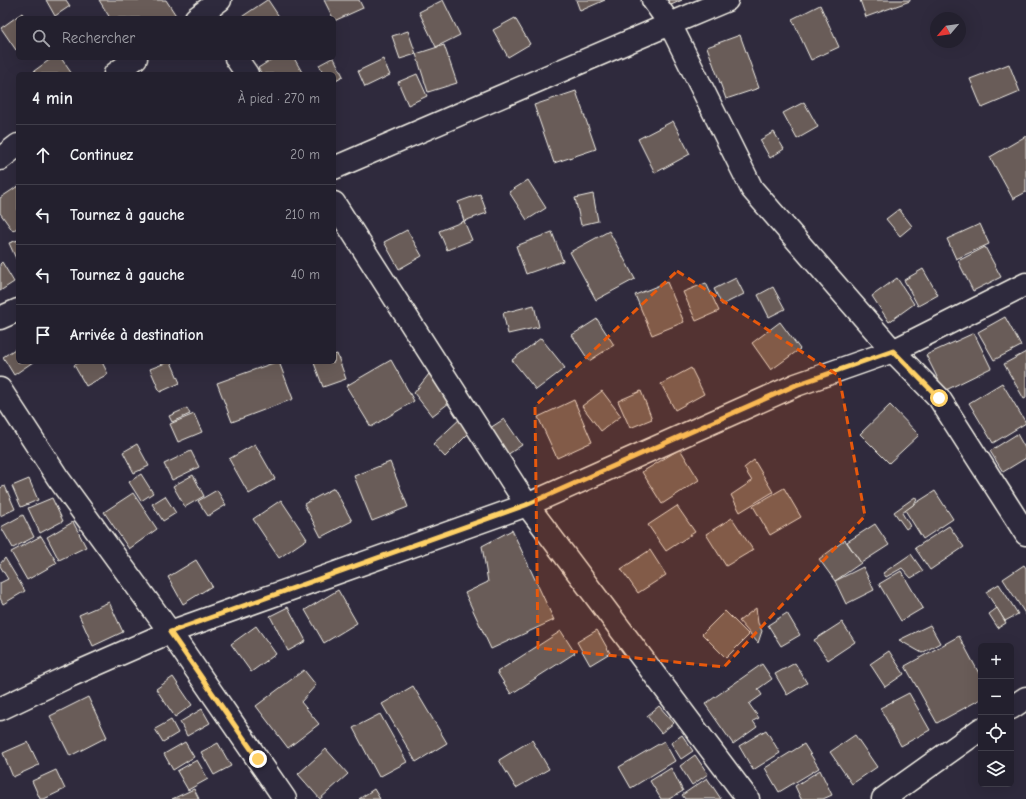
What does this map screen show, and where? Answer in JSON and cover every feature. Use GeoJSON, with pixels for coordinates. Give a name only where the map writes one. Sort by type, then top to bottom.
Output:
{"type":"FeatureCollection","features":[{"type":"Feature","properties":{"kind":"street"},"geometry":{"type":"LineString","coordinates":[[653,0],[670,24],[752,189],[893,351],[939,398],[1026,534]]}},
{"type":"Feature","properties":{"kind":"street"},"geometry":{"type":"LineString","coordinates":[[336,167],[728,0]]}},
{"type":"Feature","properties":{"kind":"street"},"geometry":{"type":"LineString","coordinates":[[118,72],[133,60]]}},
{"type":"Feature","properties":{"kind":"street"},"geometry":{"type":"LineString","coordinates":[[237,60],[245,72]]}},
{"type":"Feature","properties":{"kind":"street"},"geometry":{"type":"LineString","coordinates":[[0,159],[16,147]]}},
{"type":"Feature","properties":{"kind":"street"},"geometry":{"type":"LineString","coordinates":[[336,206],[526,505],[748,799]]}},
{"type":"Feature","properties":{"kind":"street"},"geometry":{"type":"LineString","coordinates":[[0,709],[170,632],[526,505],[796,385],[893,351],[1026,284]]}},
{"type":"Feature","properties":{"kind":"street"},"geometry":{"type":"LineString","coordinates":[[0,318],[16,311]]}},
{"type":"Feature","properties":{"kind":"street"},"geometry":{"type":"LineString","coordinates":[[0,389],[58,478],[170,632],[285,799]]}},
{"type":"Feature","properties":{"kind":"street"},"geometry":{"type":"LineString","coordinates":[[1014,706],[1026,698]]}},
{"type":"Feature","properties":{"kind":"street"},"geometry":{"type":"LineString","coordinates":[[883,799],[978,731]]}},
{"type":"Feature","properties":{"kind":"highlighted area"},"geometry":{"type":"Polygon","coordinates":[[[677,271],[839,376],[865,516],[724,667],[538,648],[535,406],[677,271]]]}},
{"type":"Feature","properties":{"kind":"building"},"geometry":{"type":"Polygon","coordinates":[[[46,0],[66,0],[70,6],[55,16],[46,0]]]}},
{"type":"Feature","properties":{"kind":"building"},"geometry":{"type":"Polygon","coordinates":[[[99,0],[166,0],[176,16],[109,16],[99,0]]]}},
{"type":"Feature","properties":{"kind":"building"},"geometry":{"type":"Polygon","coordinates":[[[268,0],[279,16],[243,16],[268,0]]]}},
{"type":"Feature","properties":{"kind":"building"},"geometry":{"type":"Polygon","coordinates":[[[324,0],[359,0],[363,8],[336,20],[336,16],[332,16],[324,0]]]}},
{"type":"Feature","properties":{"kind":"building"},"geometry":{"type":"Polygon","coordinates":[[[443,0],[460,35],[436,47],[419,12],[443,0]]]}},
{"type":"Feature","properties":{"kind":"building"},"geometry":{"type":"Polygon","coordinates":[[[576,0],[605,0],[580,11],[576,0]]]}},
{"type":"Feature","properties":{"kind":"building"},"geometry":{"type":"Polygon","coordinates":[[[667,0],[682,0],[669,6],[667,0]]]}},
{"type":"Feature","properties":{"kind":"building"},"geometry":{"type":"Polygon","coordinates":[[[860,0],[910,0],[910,1],[866,17],[860,0]]]}},
{"type":"Feature","properties":{"kind":"building"},"geometry":{"type":"Polygon","coordinates":[[[820,5],[839,47],[811,60],[792,19],[820,5]]]}},
{"type":"Feature","properties":{"kind":"building"},"geometry":{"type":"Polygon","coordinates":[[[16,17],[16,50],[1,28],[16,17]]]}},
{"type":"Feature","properties":{"kind":"building"},"geometry":{"type":"Polygon","coordinates":[[[515,18],[530,44],[508,57],[493,30],[515,18]]]}},
{"type":"Feature","properties":{"kind":"building"},"geometry":{"type":"Polygon","coordinates":[[[408,31],[416,54],[400,59],[392,36],[408,31]]]}},
{"type":"Feature","properties":{"kind":"building"},"geometry":{"type":"Polygon","coordinates":[[[740,35],[759,88],[726,99],[707,47],[740,35]]]}},
{"type":"Feature","properties":{"kind":"building"},"geometry":{"type":"Polygon","coordinates":[[[444,45],[457,83],[428,92],[416,54],[444,45]]]}},
{"type":"Feature","properties":{"kind":"building"},"geometry":{"type":"Polygon","coordinates":[[[383,59],[390,75],[365,87],[358,71],[383,59]]]}},
{"type":"Feature","properties":{"kind":"building"},"geometry":{"type":"Polygon","coordinates":[[[49,60],[62,60],[71,72],[35,72],[49,60]]]}},
{"type":"Feature","properties":{"kind":"building"},"geometry":{"type":"Polygon","coordinates":[[[271,60],[295,60],[302,72],[261,72],[258,68],[271,60]]]}},
{"type":"Feature","properties":{"kind":"building"},"geometry":{"type":"Polygon","coordinates":[[[328,60],[335,60],[343,76],[336,80],[336,72],[323,72],[319,65],[328,60]]]}},
{"type":"Feature","properties":{"kind":"building"},"geometry":{"type":"Polygon","coordinates":[[[1009,64],[1020,92],[982,108],[970,79],[1009,64]]]}},
{"type":"Feature","properties":{"kind":"building"},"geometry":{"type":"Polygon","coordinates":[[[417,74],[427,96],[408,105],[398,82],[417,74]]]}},
{"type":"Feature","properties":{"kind":"building"},"geometry":{"type":"Polygon","coordinates":[[[576,91],[596,149],[554,163],[534,105],[576,91]]]}},
{"type":"Feature","properties":{"kind":"building"},"geometry":{"type":"Polygon","coordinates":[[[804,102],[818,127],[797,139],[783,113],[804,102]]]}},
{"type":"Feature","properties":{"kind":"building"},"geometry":{"type":"Polygon","coordinates":[[[673,121],[690,154],[655,173],[638,139],[673,121]]]}},
{"type":"Feature","properties":{"kind":"building"},"geometry":{"type":"Polygon","coordinates":[[[774,132],[784,149],[770,158],[760,140],[774,132]]]}},
{"type":"Feature","properties":{"kind":"building"},"geometry":{"type":"Polygon","coordinates":[[[1026,136],[1026,192],[1013,199],[990,157],[1026,136]]]}},
{"type":"Feature","properties":{"kind":"building"},"geometry":{"type":"Polygon","coordinates":[[[528,180],[546,208],[527,220],[509,192],[528,180]]]}},
{"type":"Feature","properties":{"kind":"building"},"geometry":{"type":"Polygon","coordinates":[[[16,187],[16,229],[13,231],[0,213],[0,198],[16,187]]]}},
{"type":"Feature","properties":{"kind":"building"},"geometry":{"type":"Polygon","coordinates":[[[480,194],[487,213],[464,221],[458,202],[480,194]]]}},
{"type":"Feature","properties":{"kind":"building"},"geometry":{"type":"Polygon","coordinates":[[[593,194],[598,221],[581,225],[575,198],[593,194]]]}},
{"type":"Feature","properties":{"kind":"building"},"geometry":{"type":"Polygon","coordinates":[[[899,209],[912,226],[900,236],[886,219],[899,209]]]}},
{"type":"Feature","properties":{"kind":"building"},"geometry":{"type":"Polygon","coordinates":[[[464,221],[472,240],[447,250],[439,231],[464,221]]]}},
{"type":"Feature","properties":{"kind":"building"},"geometry":{"type":"Polygon","coordinates":[[[980,224],[989,244],[956,259],[947,239],[980,224]]]}},
{"type":"Feature","properties":{"kind":"building"},"geometry":{"type":"Polygon","coordinates":[[[407,230],[422,256],[399,269],[384,242],[407,230]]]}},
{"type":"Feature","properties":{"kind":"building"},"geometry":{"type":"Polygon","coordinates":[[[609,231],[635,279],[596,300],[570,252],[609,231]]]}},
{"type":"Feature","properties":{"kind":"building"},"geometry":{"type":"Polygon","coordinates":[[[552,232],[563,261],[526,274],[516,246],[552,232]]]}},
{"type":"Feature","properties":{"kind":"building"},"geometry":{"type":"Polygon","coordinates":[[[16,241],[16,259],[9,243],[16,241]]]}},
{"type":"Feature","properties":{"kind":"building"},"geometry":{"type":"Polygon","coordinates":[[[985,247],[1001,277],[973,291],[958,261],[985,247]]]}},
{"type":"Feature","properties":{"kind":"building"},"geometry":{"type":"Polygon","coordinates":[[[2,262],[14,282],[0,291],[0,264],[2,262]]]}},
{"type":"Feature","properties":{"kind":"building"},"geometry":{"type":"Polygon","coordinates":[[[923,269],[938,295],[918,306],[904,280],[923,269]]]}},
{"type":"Feature","properties":{"kind":"building"},"geometry":{"type":"Polygon","coordinates":[[[736,278],[744,294],[722,305],[714,289],[736,278]]]}},
{"type":"Feature","properties":{"kind":"building"},"geometry":{"type":"Polygon","coordinates":[[[897,278],[914,304],[889,322],[872,296],[897,278]]]}},
{"type":"Feature","properties":{"kind":"building"},"geometry":{"type":"Polygon","coordinates":[[[667,282],[684,322],[652,335],[635,295],[667,282]]]}},
{"type":"Feature","properties":{"kind":"building"},"geometry":{"type":"Polygon","coordinates":[[[706,283],[719,311],[696,321],[683,292],[706,283]]]}},
{"type":"Feature","properties":{"kind":"building"},"geometry":{"type":"Polygon","coordinates":[[[773,287],[785,309],[769,317],[758,295],[773,287]]]}},
{"type":"Feature","properties":{"kind":"building"},"geometry":{"type":"Polygon","coordinates":[[[534,305],[539,327],[508,334],[503,313],[534,305]]]}},
{"type":"Feature","properties":{"kind":"building"},"geometry":{"type":"Polygon","coordinates":[[[1005,317],[1021,346],[994,360],[978,332],[1005,317]]]}},
{"type":"Feature","properties":{"kind":"building"},"geometry":{"type":"Polygon","coordinates":[[[597,319],[614,345],[589,361],[572,335],[597,319]]]}},
{"type":"Feature","properties":{"kind":"building"},"geometry":{"type":"Polygon","coordinates":[[[780,322],[800,349],[771,370],[752,343],[780,322]]]}},
{"type":"Feature","properties":{"kind":"building"},"geometry":{"type":"Polygon","coordinates":[[[974,333],[991,368],[944,391],[926,355],[974,333]]]}},
{"type":"Feature","properties":{"kind":"building"},"geometry":{"type":"Polygon","coordinates":[[[541,338],[565,368],[536,390],[512,360],[541,338]]]}},
{"type":"Feature","properties":{"kind":"building"},"geometry":{"type":"Polygon","coordinates":[[[16,348],[16,364],[30,364],[14,375],[3,357],[16,348]]]}},
{"type":"Feature","properties":{"kind":"building"},"geometry":{"type":"Polygon","coordinates":[[[1026,352],[1026,398],[1024,399],[1004,364],[1026,352]]]}},
{"type":"Feature","properties":{"kind":"building"},"geometry":{"type":"Polygon","coordinates":[[[336,354],[346,379],[323,387],[314,364],[336,364],[336,354]]]}},
{"type":"Feature","properties":{"kind":"building"},"geometry":{"type":"Polygon","coordinates":[[[391,360],[414,401],[371,427],[346,386],[391,360]]]}},
{"type":"Feature","properties":{"kind":"building"},"geometry":{"type":"Polygon","coordinates":[[[103,364],[108,374],[86,386],[74,365],[103,364]]]}},
{"type":"Feature","properties":{"kind":"building"},"geometry":{"type":"Polygon","coordinates":[[[163,364],[172,364],[180,383],[160,392],[150,369],[163,364]]]}},
{"type":"Feature","properties":{"kind":"building"},"geometry":{"type":"Polygon","coordinates":[[[270,364],[280,364],[293,399],[232,422],[217,383],[270,364]]]}},
{"type":"Feature","properties":{"kind":"building"},"geometry":{"type":"Polygon","coordinates":[[[691,368],[704,394],[675,410],[661,384],[691,368]]]}},
{"type":"Feature","properties":{"kind":"building"},"geometry":{"type":"Polygon","coordinates":[[[429,374],[449,403],[432,416],[414,393],[429,374]]]}},
{"type":"Feature","properties":{"kind":"building"},"geometry":{"type":"Polygon","coordinates":[[[1002,383],[1026,423],[993,443],[969,403],[1002,383]]]}},
{"type":"Feature","properties":{"kind":"building"},"geometry":{"type":"Polygon","coordinates":[[[602,391],[621,416],[601,431],[582,406],[602,391]]]}},
{"type":"Feature","properties":{"kind":"building"},"geometry":{"type":"Polygon","coordinates":[[[641,391],[652,419],[630,428],[618,401],[641,391]]]}},
{"type":"Feature","properties":{"kind":"building"},"geometry":{"type":"Polygon","coordinates":[[[574,400],[592,442],[557,458],[538,417],[574,400]]]}},
{"type":"Feature","properties":{"kind":"building"},"geometry":{"type":"Polygon","coordinates":[[[890,405],[919,435],[889,463],[860,434],[890,405]]]}},
{"type":"Feature","properties":{"kind":"building"},"geometry":{"type":"Polygon","coordinates":[[[187,408],[190,414],[172,422],[169,416],[187,408]]]}},
{"type":"Feature","properties":{"kind":"building"},"geometry":{"type":"Polygon","coordinates":[[[194,414],[202,432],[178,442],[170,424],[194,414]]]}},
{"type":"Feature","properties":{"kind":"building"},"geometry":{"type":"Polygon","coordinates":[[[462,417],[473,429],[445,457],[433,444],[462,417]]]}},
{"type":"Feature","properties":{"kind":"building"},"geometry":{"type":"Polygon","coordinates":[[[504,419],[522,445],[507,455],[490,428],[504,419]]]}},
{"type":"Feature","properties":{"kind":"building"},"geometry":{"type":"Polygon","coordinates":[[[1017,434],[1026,450],[1026,458],[1003,472],[990,451],[1017,434]]]}},
{"type":"Feature","properties":{"kind":"building"},"geometry":{"type":"Polygon","coordinates":[[[137,444],[149,466],[134,473],[123,452],[137,444]]]}},
{"type":"Feature","properties":{"kind":"building"},"geometry":{"type":"Polygon","coordinates":[[[255,444],[275,479],[249,494],[229,459],[255,444]]]}},
{"type":"Feature","properties":{"kind":"building"},"geometry":{"type":"Polygon","coordinates":[[[680,449],[699,480],[662,504],[642,472],[680,449]]]}},
{"type":"Feature","properties":{"kind":"building"},"geometry":{"type":"Polygon","coordinates":[[[191,451],[199,467],[172,480],[164,464],[191,451]]]}},
{"type":"Feature","properties":{"kind":"building"},"geometry":{"type":"Polygon","coordinates":[[[754,460],[773,492],[740,512],[731,495],[752,481],[744,468],[754,460]]]}},
{"type":"Feature","properties":{"kind":"building"},"geometry":{"type":"Polygon","coordinates":[[[390,462],[408,507],[372,521],[354,476],[390,462]]]}},
{"type":"Feature","properties":{"kind":"building"},"geometry":{"type":"Polygon","coordinates":[[[141,474],[153,493],[141,501],[129,482],[141,474]]]}},
{"type":"Feature","properties":{"kind":"building"},"geometry":{"type":"Polygon","coordinates":[[[193,475],[204,496],[185,507],[173,486],[193,475]]]}},
{"type":"Feature","properties":{"kind":"building"},"geometry":{"type":"Polygon","coordinates":[[[29,479],[38,500],[21,507],[12,486],[29,479]]]}},
{"type":"Feature","properties":{"kind":"building"},"geometry":{"type":"Polygon","coordinates":[[[5,486],[15,509],[0,516],[0,488],[5,486]]]}},
{"type":"Feature","properties":{"kind":"building"},"geometry":{"type":"Polygon","coordinates":[[[334,488],[352,521],[321,537],[304,504],[334,488]]]}},
{"type":"Feature","properties":{"kind":"building"},"geometry":{"type":"Polygon","coordinates":[[[784,488],[801,517],[770,535],[753,506],[784,488]]]}},
{"type":"Feature","properties":{"kind":"building"},"geometry":{"type":"Polygon","coordinates":[[[217,490],[226,505],[208,516],[198,501],[217,490]]]}},
{"type":"Feature","properties":{"kind":"building"},"geometry":{"type":"Polygon","coordinates":[[[935,491],[953,519],[923,539],[905,510],[935,491]]]}},
{"type":"Feature","properties":{"kind":"building"},"geometry":{"type":"Polygon","coordinates":[[[133,493],[157,529],[129,549],[104,512],[133,493]]]}},
{"type":"Feature","properties":{"kind":"building"},"geometry":{"type":"Polygon","coordinates":[[[165,496],[176,513],[163,521],[152,504],[165,496]]]}},
{"type":"Feature","properties":{"kind":"building"},"geometry":{"type":"Polygon","coordinates":[[[915,497],[917,500],[913,505],[902,513],[910,526],[906,529],[894,512],[915,497]]]}},
{"type":"Feature","properties":{"kind":"building"},"geometry":{"type":"Polygon","coordinates":[[[52,498],[63,521],[40,533],[28,508],[52,498]]]}},
{"type":"Feature","properties":{"kind":"building"},"geometry":{"type":"Polygon","coordinates":[[[281,500],[307,539],[279,558],[253,519],[281,500]]]}},
{"type":"Feature","properties":{"kind":"building"},"geometry":{"type":"Polygon","coordinates":[[[677,506],[695,532],[666,551],[648,525],[677,506]]]}},
{"type":"Feature","properties":{"kind":"building"},"geometry":{"type":"Polygon","coordinates":[[[23,515],[34,537],[13,548],[1,527],[23,515]]]}},
{"type":"Feature","properties":{"kind":"building"},"geometry":{"type":"Polygon","coordinates":[[[732,518],[753,550],[726,566],[706,534],[732,518]]]}},
{"type":"Feature","properties":{"kind":"building"},"geometry":{"type":"Polygon","coordinates":[[[73,522],[86,547],[59,560],[47,537],[73,522]]]}},
{"type":"Feature","properties":{"kind":"building"},"geometry":{"type":"Polygon","coordinates":[[[875,524],[889,545],[861,563],[847,542],[875,524]]]}},
{"type":"Feature","properties":{"kind":"building"},"geometry":{"type":"Polygon","coordinates":[[[949,526],[964,547],[930,570],[915,548],[949,526]]]}},
{"type":"Feature","properties":{"kind":"building"},"geometry":{"type":"Polygon","coordinates":[[[512,530],[554,620],[491,649],[465,593],[488,582],[482,546],[512,530]]]}},
{"type":"Feature","properties":{"kind":"building"},"geometry":{"type":"Polygon","coordinates":[[[41,536],[57,563],[27,580],[11,552],[41,536]]]}},
{"type":"Feature","properties":{"kind":"building"},"geometry":{"type":"Polygon","coordinates":[[[845,540],[861,563],[835,581],[819,559],[845,540]]]}},
{"type":"Feature","properties":{"kind":"building"},"geometry":{"type":"Polygon","coordinates":[[[650,550],[666,575],[638,593],[621,569],[650,550]]]}},
{"type":"Feature","properties":{"kind":"building"},"geometry":{"type":"Polygon","coordinates":[[[911,554],[923,571],[911,578],[902,568],[886,577],[883,573],[911,554]]]}},
{"type":"Feature","properties":{"kind":"building"},"geometry":{"type":"Polygon","coordinates":[[[5,558],[25,591],[3,604],[0,598],[0,583],[8,579],[0,564],[5,558]]]}},
{"type":"Feature","properties":{"kind":"building"},"geometry":{"type":"Polygon","coordinates":[[[196,560],[212,586],[183,604],[168,577],[196,560]]]}},
{"type":"Feature","properties":{"kind":"building"},"geometry":{"type":"Polygon","coordinates":[[[1024,565],[1026,568],[1026,615],[1003,579],[1024,565]]]}},
{"type":"Feature","properties":{"kind":"building"},"geometry":{"type":"Polygon","coordinates":[[[863,567],[874,590],[846,604],[835,581],[863,567]]]}},
{"type":"Feature","properties":{"kind":"building"},"geometry":{"type":"Polygon","coordinates":[[[901,571],[923,608],[901,621],[879,584],[901,571]]]}},
{"type":"Feature","properties":{"kind":"building"},"geometry":{"type":"Polygon","coordinates":[[[999,584],[1018,614],[1005,621],[986,592],[999,584]]]}},
{"type":"Feature","properties":{"kind":"building"},"geometry":{"type":"Polygon","coordinates":[[[338,590],[357,623],[324,643],[305,610],[338,590]]]}},
{"type":"Feature","properties":{"kind":"building"},"geometry":{"type":"Polygon","coordinates":[[[109,602],[123,632],[93,646],[79,615],[109,602]]]}},
{"type":"Feature","properties":{"kind":"building"},"geometry":{"type":"Polygon","coordinates":[[[288,607],[306,641],[288,651],[270,616],[288,607]]]}},
{"type":"Feature","properties":{"kind":"building"},"geometry":{"type":"Polygon","coordinates":[[[756,608],[758,623],[762,631],[758,643],[739,621],[756,608]]]}},
{"type":"Feature","properties":{"kind":"building"},"geometry":{"type":"Polygon","coordinates":[[[997,608],[1006,623],[998,628],[989,614],[997,608]]]}},
{"type":"Feature","properties":{"kind":"building"},"geometry":{"type":"Polygon","coordinates":[[[725,611],[749,635],[726,658],[702,634],[725,611]]]}},
{"type":"Feature","properties":{"kind":"building"},"geometry":{"type":"Polygon","coordinates":[[[787,613],[800,635],[781,646],[768,625],[787,613]]]}},
{"type":"Feature","properties":{"kind":"building"},"geometry":{"type":"Polygon","coordinates":[[[842,622],[855,642],[828,660],[814,640],[842,622]]]}},
{"type":"Feature","properties":{"kind":"building"},"geometry":{"type":"Polygon","coordinates":[[[930,625],[940,643],[922,653],[899,640],[930,625]]]}},
{"type":"Feature","properties":{"kind":"building"},"geometry":{"type":"Polygon","coordinates":[[[256,626],[276,654],[251,672],[231,644],[256,626]]]}},
{"type":"Feature","properties":{"kind":"building"},"geometry":{"type":"Polygon","coordinates":[[[597,630],[610,653],[590,665],[577,642],[597,630]]]}},
{"type":"Feature","properties":{"kind":"building"},"geometry":{"type":"Polygon","coordinates":[[[561,631],[575,653],[511,694],[497,672],[561,631]]]}},
{"type":"Feature","properties":{"kind":"building"},"geometry":{"type":"Polygon","coordinates":[[[959,636],[978,671],[978,701],[937,723],[905,666],[959,636]]]}},
{"type":"Feature","properties":{"kind":"building"},"geometry":{"type":"Polygon","coordinates":[[[889,651],[904,674],[885,687],[870,664],[889,651]]]}},
{"type":"Feature","properties":{"kind":"building"},"geometry":{"type":"Polygon","coordinates":[[[795,663],[807,683],[787,695],[775,674],[795,663]]]}},
{"type":"Feature","properties":{"kind":"building"},"geometry":{"type":"Polygon","coordinates":[[[762,664],[772,679],[758,689],[762,695],[749,704],[759,718],[753,721],[757,727],[733,744],[705,704],[762,664]]]}},
{"type":"Feature","properties":{"kind":"building"},"geometry":{"type":"Polygon","coordinates":[[[304,670],[316,685],[301,702],[319,724],[288,748],[256,706],[304,670]]]}},
{"type":"Feature","properties":{"kind":"building"},"geometry":{"type":"Polygon","coordinates":[[[173,677],[192,705],[175,717],[156,689],[173,677]]]}},
{"type":"Feature","properties":{"kind":"building"},"geometry":{"type":"Polygon","coordinates":[[[413,686],[447,743],[416,762],[382,704],[413,686]]]}},
{"type":"Feature","properties":{"kind":"building"},"geometry":{"type":"Polygon","coordinates":[[[909,693],[930,730],[901,746],[880,708],[909,693]]]}},
{"type":"Feature","properties":{"kind":"building"},"geometry":{"type":"Polygon","coordinates":[[[88,697],[107,737],[70,756],[50,716],[88,697]]]}},
{"type":"Feature","properties":{"kind":"building"},"geometry":{"type":"Polygon","coordinates":[[[659,706],[674,723],[661,733],[647,716],[659,706]]]}},
{"type":"Feature","properties":{"kind":"building"},"geometry":{"type":"Polygon","coordinates":[[[202,709],[210,723],[187,736],[180,722],[202,709]]]}},
{"type":"Feature","properties":{"kind":"building"},"geometry":{"type":"Polygon","coordinates":[[[380,714],[407,762],[379,777],[353,728],[380,714]]]}},
{"type":"Feature","properties":{"kind":"building"},"geometry":{"type":"Polygon","coordinates":[[[171,720],[178,733],[163,742],[155,729],[171,720]]]}},
{"type":"Feature","properties":{"kind":"building"},"geometry":{"type":"Polygon","coordinates":[[[766,730],[780,753],[753,770],[739,746],[766,730]]]}},
{"type":"Feature","properties":{"kind":"building"},"geometry":{"type":"Polygon","coordinates":[[[682,735],[693,751],[681,759],[671,743],[682,735]]]}},
{"type":"Feature","properties":{"kind":"building"},"geometry":{"type":"Polygon","coordinates":[[[855,735],[877,767],[852,784],[830,752],[855,735]]]}},
{"type":"Feature","properties":{"kind":"building"},"geometry":{"type":"Polygon","coordinates":[[[532,740],[549,769],[516,788],[499,760],[532,740]]]}},
{"type":"Feature","properties":{"kind":"building"},"geometry":{"type":"Polygon","coordinates":[[[664,741],[675,761],[631,788],[619,767],[664,741]]]}},
{"type":"Feature","properties":{"kind":"building"},"geometry":{"type":"Polygon","coordinates":[[[28,742],[39,765],[13,777],[3,753],[28,742]]]}},
{"type":"Feature","properties":{"kind":"building"},"geometry":{"type":"Polygon","coordinates":[[[185,742],[194,757],[173,770],[164,754],[185,742]]]}},
{"type":"Feature","properties":{"kind":"building"},"geometry":{"type":"Polygon","coordinates":[[[218,743],[231,766],[214,775],[201,752],[218,743]]]}},
{"type":"Feature","properties":{"kind":"building"},"geometry":{"type":"Polygon","coordinates":[[[804,744],[819,768],[779,792],[765,768],[804,744]]]}},
{"type":"Feature","properties":{"kind":"building"},"geometry":{"type":"Polygon","coordinates":[[[326,749],[348,774],[320,799],[298,774],[326,749]]]}},
{"type":"Feature","properties":{"kind":"building"},"geometry":{"type":"Polygon","coordinates":[[[695,755],[708,774],[692,785],[680,766],[695,755]]]}},
{"type":"Feature","properties":{"kind":"building"},"geometry":{"type":"Polygon","coordinates":[[[197,760],[208,779],[188,790],[177,771],[197,760]]]}},
{"type":"Feature","properties":{"kind":"building"},"geometry":{"type":"Polygon","coordinates":[[[671,768],[683,791],[669,799],[661,799],[650,781],[671,768]]]}},
{"type":"Feature","properties":{"kind":"building"},"geometry":{"type":"Polygon","coordinates":[[[56,770],[65,789],[44,799],[40,799],[32,781],[56,770]]]}},
{"type":"Feature","properties":{"kind":"building"},"geometry":{"type":"Polygon","coordinates":[[[820,770],[832,795],[823,799],[801,799],[795,786],[820,770]]]}},
{"type":"Feature","properties":{"kind":"building"},"geometry":{"type":"Polygon","coordinates":[[[707,778],[721,799],[685,799],[682,795],[707,778]]]}},
{"type":"Feature","properties":{"kind":"building"},"geometry":{"type":"Polygon","coordinates":[[[194,789],[199,799],[172,799],[194,789]]]}},
{"type":"Feature","properties":{"kind":"building"},"geometry":{"type":"Polygon","coordinates":[[[374,789],[380,799],[359,799],[374,789]]]}},
{"type":"Feature","properties":{"kind":"route"},"geometry":{"type":"LineString","coordinates":[[258,759],[170,632],[526,505],[796,385],[893,351],[939,398]]}}]}
